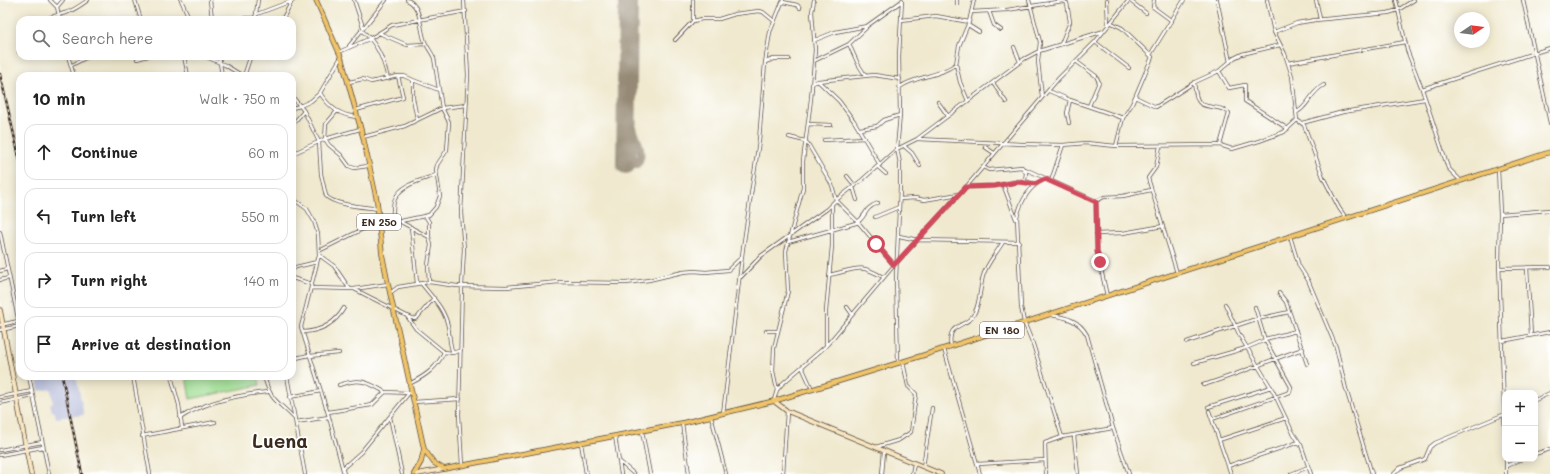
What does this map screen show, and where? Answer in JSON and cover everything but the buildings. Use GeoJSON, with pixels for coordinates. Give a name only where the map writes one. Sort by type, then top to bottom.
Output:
{"type":"FeatureCollection","features":[{"type":"Feature","properties":{"kind":"main road","name":"EN 250"},"geometry":{"type":"LineString","coordinates":[[316,0],[339,52],[349,82],[363,137],[378,209],[382,254],[424,449],[422,462],[414,474]]}},
{"type":"Feature","properties":{"kind":"main road","name":"EN 180"},"geometry":{"type":"LineString","coordinates":[[444,469],[682,423],[774,401],[898,364],[1550,152]]}},
{"type":"Feature","properties":{"kind":"main road","name":"EN 250"},"geometry":{"type":"LineString","coordinates":[[424,449],[434,463],[444,469]]}},
{"type":"Feature","properties":{"kind":"street"},"geometry":{"type":"LineString","coordinates":[[50,0],[57,7],[60,14]]}},
{"type":"Feature","properties":{"kind":"street"},"geometry":{"type":"LineString","coordinates":[[57,7],[63,0]]}},
{"type":"Feature","properties":{"kind":"street"},"geometry":{"type":"LineString","coordinates":[[51,16],[54,14],[71,11],[88,0]]}},
{"type":"Feature","properties":{"kind":"street"},"geometry":{"type":"LineString","coordinates":[[135,0],[140,16]]}},
{"type":"Feature","properties":{"kind":"street"},"geometry":{"type":"LineString","coordinates":[[181,0],[188,16]]}},
{"type":"Feature","properties":{"kind":"street"},"geometry":{"type":"LineString","coordinates":[[210,0],[212,16]]}},
{"type":"Feature","properties":{"kind":"street"},"geometry":{"type":"LineString","coordinates":[[258,0],[257,14],[293,0]]}},
{"type":"Feature","properties":{"kind":"street"},"geometry":{"type":"LineString","coordinates":[[284,16],[293,0]]}},
{"type":"Feature","properties":{"kind":"street"},"geometry":{"type":"LineString","coordinates":[[354,0],[362,28],[371,38],[382,58],[388,78]]}},
{"type":"Feature","properties":{"kind":"street"},"geometry":{"type":"LineString","coordinates":[[349,46],[386,0]]}},
{"type":"Feature","properties":{"kind":"street"},"geometry":{"type":"LineString","coordinates":[[401,221],[426,216],[435,209],[440,196],[436,175],[437,165],[444,156],[448,140],[449,122],[442,108],[432,51],[426,44],[414,6],[407,0]]}},
{"type":"Feature","properties":{"kind":"street"},"geometry":{"type":"LineString","coordinates":[[462,465],[460,399],[464,249],[461,213],[468,75],[466,11],[464,0]]}},
{"type":"Feature","properties":{"kind":"street"},"geometry":{"type":"LineString","coordinates":[[693,0],[693,21]]}},
{"type":"Feature","properties":{"kind":"street"},"geometry":{"type":"LineString","coordinates":[[777,390],[773,371],[774,348],[788,291],[787,242],[802,194],[805,141],[813,82],[815,40],[812,20],[814,0]]}},
{"type":"Feature","properties":{"kind":"street"},"geometry":{"type":"LineString","coordinates":[[956,4],[957,0]]}},
{"type":"Feature","properties":{"kind":"street"},"geometry":{"type":"LineString","coordinates":[[968,101],[960,82],[956,64],[959,46],[968,23],[974,0]]}},
{"type":"Feature","properties":{"kind":"street"},"geometry":{"type":"LineString","coordinates":[[1029,0],[1040,42],[1038,61],[1042,98]]}},
{"type":"Feature","properties":{"kind":"street"},"geometry":{"type":"LineString","coordinates":[[1107,0],[1108,26]]}},
{"type":"Feature","properties":{"kind":"street"},"geometry":{"type":"LineString","coordinates":[[941,474],[787,411],[774,401],[777,390],[826,346],[883,277],[966,187],[1042,98],[1112,23],[1129,0],[1146,13]]}},
{"type":"Feature","properties":{"kind":"street"},"geometry":{"type":"LineString","coordinates":[[1154,0],[1152,7],[1172,21]]}},
{"type":"Feature","properties":{"kind":"street"},"geometry":{"type":"LineString","coordinates":[[1150,55],[1184,0]]}},
{"type":"Feature","properties":{"kind":"street"},"geometry":{"type":"LineString","coordinates":[[1217,0],[1230,62]]}},
{"type":"Feature","properties":{"kind":"street"},"geometry":{"type":"LineString","coordinates":[[1267,0],[1274,32],[1288,63],[1294,83],[1298,120],[1302,123],[1330,190],[1346,218]]}},
{"type":"Feature","properties":{"kind":"street"},"geometry":{"type":"LineString","coordinates":[[1316,0],[1320,19]]}},
{"type":"Feature","properties":{"kind":"street"},"geometry":{"type":"LineString","coordinates":[[1396,0],[1405,42],[1426,99],[1448,168],[1461,181]]}},
{"type":"Feature","properties":{"kind":"street"},"geometry":{"type":"LineString","coordinates":[[1274,32],[1296,23],[1398,10],[1414,0]]}},
{"type":"Feature","properties":{"kind":"street"},"geometry":{"type":"LineString","coordinates":[[1523,0],[1550,123]]}},
{"type":"Feature","properties":{"kind":"street"},"geometry":{"type":"LineString","coordinates":[[723,414],[741,277],[742,257],[759,141],[765,62],[770,32],[783,1],[796,5],[800,8]]}},
{"type":"Feature","properties":{"kind":"street"},"geometry":{"type":"LineString","coordinates":[[813,61],[849,44],[867,26],[902,1]]}},
{"type":"Feature","properties":{"kind":"street"},"geometry":{"type":"LineString","coordinates":[[898,364],[896,328],[900,163],[897,149],[900,115],[902,1]]}},
{"type":"Feature","properties":{"kind":"street"},"geometry":{"type":"LineString","coordinates":[[971,12],[1064,1],[1067,3],[1070,22],[1061,44]]}},
{"type":"Feature","properties":{"kind":"street"},"geometry":{"type":"LineString","coordinates":[[339,52],[349,46],[371,38],[392,25],[466,11]]}},
{"type":"Feature","properties":{"kind":"street"},"geometry":{"type":"LineString","coordinates":[[675,40],[693,21],[702,19],[719,19],[740,13],[759,11],[763,12],[774,21]]}},
{"type":"Feature","properties":{"kind":"street"},"geometry":{"type":"LineString","coordinates":[[989,11],[994,25],[1001,30]]}},
{"type":"Feature","properties":{"kind":"street"},"geometry":{"type":"LineString","coordinates":[[901,20],[936,16],[968,23],[979,32]]}},
{"type":"Feature","properties":{"kind":"street"},"geometry":{"type":"LineString","coordinates":[[1112,23],[1122,28],[1150,55],[1152,60],[1135,97],[1123,118],[1116,146]]}},
{"type":"Feature","properties":{"kind":"street"},"geometry":{"type":"LineString","coordinates":[[815,40],[834,32],[867,26]]}},
{"type":"Feature","properties":{"kind":"street"},"geometry":{"type":"LineString","coordinates":[[741,277],[761,256],[832,205],[897,149],[917,139],[1020,62],[1039,51],[1105,30]]}},
{"type":"Feature","properties":{"kind":"street"},"geometry":{"type":"LineString","coordinates":[[379,33],[407,45],[426,44]]}},
{"type":"Feature","properties":{"kind":"street"},"geometry":{"type":"LineString","coordinates":[[1095,42],[1129,68]]}},
{"type":"Feature","properties":{"kind":"street"},"geometry":{"type":"LineString","coordinates":[[1288,63],[1405,42]]}},
{"type":"Feature","properties":{"kind":"street"},"geometry":{"type":"LineString","coordinates":[[849,44],[865,75]]}},
{"type":"Feature","properties":{"kind":"street"},"geometry":{"type":"LineString","coordinates":[[1135,97],[1156,107],[1194,82],[1219,71],[1242,54],[1280,45]]}},
{"type":"Feature","properties":{"kind":"street"},"geometry":{"type":"LineString","coordinates":[[1014,47],[1020,62]]}},
{"type":"Feature","properties":{"kind":"street"},"geometry":{"type":"LineString","coordinates":[[1422,89],[1550,48]]}},
{"type":"Feature","properties":{"kind":"street"},"geometry":{"type":"LineString","coordinates":[[296,107],[311,101],[320,93],[341,57]]}},
{"type":"Feature","properties":{"kind":"street"},"geometry":{"type":"LineString","coordinates":[[765,62],[789,59]]}},
{"type":"Feature","properties":{"kind":"street"},"geometry":{"type":"LineString","coordinates":[[70,60],[73,72]]}},
{"type":"Feature","properties":{"kind":"street"},"geometry":{"type":"LineString","coordinates":[[72,65],[79,60]]}},
{"type":"Feature","properties":{"kind":"street"},"geometry":{"type":"LineString","coordinates":[[185,60],[187,72]]}},
{"type":"Feature","properties":{"kind":"street"},"geometry":{"type":"LineString","coordinates":[[213,60],[236,72]]}},
{"type":"Feature","properties":{"kind":"street"},"geometry":{"type":"LineString","coordinates":[[245,72],[249,60]]}},
{"type":"Feature","properties":{"kind":"street"},"geometry":{"type":"LineString","coordinates":[[1076,62],[1096,76],[1099,82],[1089,106]]}},
{"type":"Feature","properties":{"kind":"street"},"geometry":{"type":"LineString","coordinates":[[219,63],[221,72]]}},
{"type":"Feature","properties":{"kind":"street"},"geometry":{"type":"LineString","coordinates":[[900,87],[908,82],[947,70],[956,64]]}},
{"type":"Feature","properties":{"kind":"street"},"geometry":{"type":"LineString","coordinates":[[1219,71],[1229,88],[1245,84],[1245,101],[1288,129]]}},
{"type":"Feature","properties":{"kind":"street"},"geometry":{"type":"LineString","coordinates":[[813,82],[865,75],[877,75],[900,79]]}},
{"type":"Feature","properties":{"kind":"street"},"geometry":{"type":"LineString","coordinates":[[356,110],[402,97],[398,76]]}},
{"type":"Feature","properties":{"kind":"street"},"geometry":{"type":"LineString","coordinates":[[349,82],[363,79],[371,82],[404,76],[439,90]]}},
{"type":"Feature","properties":{"kind":"street"},"geometry":{"type":"LineString","coordinates":[[414,80],[413,98],[417,119]]}},
{"type":"Feature","properties":{"kind":"street"},"geometry":{"type":"LineString","coordinates":[[818,81],[839,101],[860,130],[879,166],[886,174]]}},
{"type":"Feature","properties":{"kind":"street"},"geometry":{"type":"LineString","coordinates":[[1194,82],[1198,100],[1201,104],[1222,108],[1229,113],[1220,145]]}},
{"type":"Feature","properties":{"kind":"street"},"geometry":{"type":"LineString","coordinates":[[993,83],[1006,102]]}},
{"type":"Feature","properties":{"kind":"street"},"geometry":{"type":"LineString","coordinates":[[1297,112],[1302,109],[1316,90],[1324,85]]}},
{"type":"Feature","properties":{"kind":"street"},"geometry":{"type":"LineString","coordinates":[[1049,91],[1070,100],[1123,118]]}},
{"type":"Feature","properties":{"kind":"street"},"geometry":{"type":"LineString","coordinates":[[320,93],[330,107],[337,112],[357,117]]}},
{"type":"Feature","properties":{"kind":"street"},"geometry":{"type":"LineString","coordinates":[[1302,123],[1343,112],[1426,99]]}},
{"type":"Feature","properties":{"kind":"street"},"geometry":{"type":"LineString","coordinates":[[1069,123],[1067,113],[1070,100]]}},
{"type":"Feature","properties":{"kind":"street"},"geometry":{"type":"LineString","coordinates":[[296,101],[304,111],[319,142],[321,174],[325,194],[328,199],[344,204],[378,209]]}},
{"type":"Feature","properties":{"kind":"street"},"geometry":{"type":"LineString","coordinates":[[938,102],[948,116]]}},
{"type":"Feature","properties":{"kind":"street"},"geometry":{"type":"LineString","coordinates":[[363,137],[405,126],[442,108],[466,105]]}},
{"type":"Feature","properties":{"kind":"street"},"geometry":{"type":"LineString","coordinates":[[296,120],[304,111]]}},
{"type":"Feature","properties":{"kind":"street"},"geometry":{"type":"LineString","coordinates":[[325,140],[326,124],[337,112]]}},
{"type":"Feature","properties":{"kind":"street"},"geometry":{"type":"LineString","coordinates":[[860,130],[877,126],[884,120],[900,115]]}},
{"type":"Feature","properties":{"kind":"street"},"geometry":{"type":"LineString","coordinates":[[917,139],[1063,145],[1086,143],[1116,146],[1220,145],[1232,149],[1282,133],[1298,120]]}},
{"type":"Feature","properties":{"kind":"street"},"geometry":{"type":"LineString","coordinates":[[808,124],[831,125]]}},
{"type":"Feature","properties":{"kind":"street"},"geometry":{"type":"LineString","coordinates":[[296,152],[319,142],[360,129]]}},
{"type":"Feature","properties":{"kind":"street"},"geometry":{"type":"LineString","coordinates":[[789,138],[805,141],[832,185],[836,200],[858,222],[894,265]]}},
{"type":"Feature","properties":{"kind":"street"},"geometry":{"type":"LineString","coordinates":[[824,140],[865,138]]}},
{"type":"Feature","properties":{"kind":"street"},"geometry":{"type":"LineString","coordinates":[[325,140],[341,155],[349,166],[354,168],[368,166]]}},
{"type":"Feature","properties":{"kind":"street"},"geometry":{"type":"LineString","coordinates":[[1051,182],[1063,145]]}},
{"type":"Feature","properties":{"kind":"street"},"geometry":{"type":"LineString","coordinates":[[904,146],[912,152],[920,166]]}},
{"type":"Feature","properties":{"kind":"street"},"geometry":{"type":"LineString","coordinates":[[1160,146],[1156,167],[1148,178],[1177,273]]}},
{"type":"Feature","properties":{"kind":"street"},"geometry":{"type":"LineString","coordinates":[[985,147],[994,153]]}},
{"type":"Feature","properties":{"kind":"street"},"geometry":{"type":"LineString","coordinates":[[983,167],[989,170],[1017,167],[1025,169],[1096,202]]}},
{"type":"Feature","properties":{"kind":"street"},"geometry":{"type":"LineString","coordinates":[[1024,181],[1026,173],[1025,169]]}},
{"type":"Feature","properties":{"kind":"street"},"geometry":{"type":"LineString","coordinates":[[1498,169],[1504,390]]}},
{"type":"Feature","properties":{"kind":"street"},"geometry":{"type":"LineString","coordinates":[[392,218],[395,197],[415,182],[436,175]]}},
{"type":"Feature","properties":{"kind":"street"},"geometry":{"type":"LineString","coordinates":[[847,176],[854,187],[857,200]]}},
{"type":"Feature","properties":{"kind":"street"},"geometry":{"type":"LineString","coordinates":[[1017,221],[1022,203],[1035,184],[1045,179]]}},
{"type":"Feature","properties":{"kind":"street"},"geometry":{"type":"LineString","coordinates":[[966,187],[987,187],[1024,181],[1035,184]]}},
{"type":"Feature","properties":{"kind":"street"},"geometry":{"type":"LineString","coordinates":[[1003,184],[1017,221],[1021,307],[1024,322],[1033,344],[1062,437]]}},
{"type":"Feature","properties":{"kind":"street"},"geometry":{"type":"LineString","coordinates":[[1096,202],[1104,197],[1123,196],[1151,190]]}},
{"type":"Feature","properties":{"kind":"street"},"geometry":{"type":"LineString","coordinates":[[900,199],[915,198],[924,200],[959,194]]}},
{"type":"Feature","properties":{"kind":"street"},"geometry":{"type":"LineString","coordinates":[[296,200],[301,203],[310,214],[318,234],[319,253],[302,322],[303,332],[309,356],[330,417],[344,474]]}},
{"type":"Feature","properties":{"kind":"street"},"geometry":{"type":"LineString","coordinates":[[1096,202],[1097,251],[1107,296]]}},
{"type":"Feature","properties":{"kind":"street"},"geometry":{"type":"LineString","coordinates":[[787,242],[858,222],[868,207],[878,203]]}},
{"type":"Feature","properties":{"kind":"street"},"geometry":{"type":"LineString","coordinates":[[826,346],[826,311],[832,229],[832,205]]}},
{"type":"Feature","properties":{"kind":"street"},"geometry":{"type":"LineString","coordinates":[[875,216],[899,207]]}},
{"type":"Feature","properties":{"kind":"street"},"geometry":{"type":"LineString","coordinates":[[1500,214],[1550,210]]}},
{"type":"Feature","properties":{"kind":"street"},"geometry":{"type":"LineString","coordinates":[[426,216],[429,222],[429,236],[431,244],[428,265],[429,282]]}},
{"type":"Feature","properties":{"kind":"street"},"geometry":{"type":"LineString","coordinates":[[319,253],[379,218],[392,218],[401,221],[429,236]]}},
{"type":"Feature","properties":{"kind":"street"},"geometry":{"type":"LineString","coordinates":[[1096,234],[1123,233],[1163,226]]}},
{"type":"Feature","properties":{"kind":"street"},"geometry":{"type":"LineString","coordinates":[[410,227],[417,283]]}},
{"type":"Feature","properties":{"kind":"street"},"geometry":{"type":"LineString","coordinates":[[0,232],[16,311]]}},
{"type":"Feature","properties":{"kind":"street"},"geometry":{"type":"LineString","coordinates":[[899,236],[918,240],[1018,242]]}},
{"type":"Feature","properties":{"kind":"street"},"geometry":{"type":"LineString","coordinates":[[1290,236],[1299,266],[1308,280],[1336,347],[1346,389],[1372,474]]}},
{"type":"Feature","properties":{"kind":"street"},"geometry":{"type":"LineString","coordinates":[[951,346],[949,338],[953,330],[974,314],[987,266],[1003,242]]}},
{"type":"Feature","properties":{"kind":"street"},"geometry":{"type":"LineString","coordinates":[[319,253],[334,266],[349,288]]}},
{"type":"Feature","properties":{"kind":"street"},"geometry":{"type":"LineString","coordinates":[[390,294],[398,287],[429,282],[462,286],[512,287],[559,282],[626,284],[683,272],[728,270],[742,257]]}},
{"type":"Feature","properties":{"kind":"street"},"geometry":{"type":"LineString","coordinates":[[296,267],[317,262]]}},
{"type":"Feature","properties":{"kind":"street"},"geometry":{"type":"LineString","coordinates":[[1500,268],[1550,267]]}},
{"type":"Feature","properties":{"kind":"street"},"geometry":{"type":"LineString","coordinates":[[829,275],[859,268],[871,270],[883,277]]}},
{"type":"Feature","properties":{"kind":"street"},"geometry":{"type":"LineString","coordinates":[[1527,268],[1531,335]]}},
{"type":"Feature","properties":{"kind":"street"},"geometry":{"type":"LineString","coordinates":[[0,271],[7,269]]}},
{"type":"Feature","properties":{"kind":"street"},"geometry":{"type":"LineString","coordinates":[[0,280],[9,278]]}},
{"type":"Feature","properties":{"kind":"street"},"geometry":{"type":"LineString","coordinates":[[296,279],[312,284]]}},
{"type":"Feature","properties":{"kind":"street"},"geometry":{"type":"LineString","coordinates":[[421,283],[441,308],[447,322],[449,344],[453,353]]}},
{"type":"Feature","properties":{"kind":"street"},"geometry":{"type":"LineString","coordinates":[[354,289],[388,284]]}},
{"type":"Feature","properties":{"kind":"street"},"geometry":{"type":"LineString","coordinates":[[311,288],[354,289],[414,319],[417,318],[434,298]]}},
{"type":"Feature","properties":{"kind":"street"},"geometry":{"type":"LineString","coordinates":[[1279,294],[1286,302],[1307,364]]}},
{"type":"Feature","properties":{"kind":"street"},"geometry":{"type":"LineString","coordinates":[[1226,304],[1246,348],[1271,387],[1299,442],[1311,474]]}},
{"type":"Feature","properties":{"kind":"street"},"geometry":{"type":"LineString","coordinates":[[847,307],[852,314]]}},
{"type":"Feature","properties":{"kind":"street"},"geometry":{"type":"LineString","coordinates":[[1212,419],[1290,393],[1291,390],[1265,340],[1255,307]]}},
{"type":"Feature","properties":{"kind":"street"},"geometry":{"type":"LineString","coordinates":[[303,332],[319,330],[339,316],[344,308]]}},
{"type":"Feature","properties":{"kind":"street"},"geometry":{"type":"LineString","coordinates":[[0,310],[2,330],[31,474]]}},
{"type":"Feature","properties":{"kind":"street"},"geometry":{"type":"LineString","coordinates":[[1187,342],[1235,326],[1289,312]]}},
{"type":"Feature","properties":{"kind":"street"},"geometry":{"type":"LineString","coordinates":[[1050,315],[1067,318],[1083,327],[1087,335],[1113,428],[1129,474]]}},
{"type":"Feature","properties":{"kind":"street"},"geometry":{"type":"LineString","coordinates":[[407,316],[416,329],[444,352],[453,353],[461,350]]}},
{"type":"Feature","properties":{"kind":"street"},"geometry":{"type":"LineString","coordinates":[[1,324],[16,321]]}},
{"type":"Feature","properties":{"kind":"street"},"geometry":{"type":"LineString","coordinates":[[2,330],[16,328]]}},
{"type":"Feature","properties":{"kind":"street"},"geometry":{"type":"LineString","coordinates":[[766,331],[778,331]]}},
{"type":"Feature","properties":{"kind":"street"},"geometry":{"type":"LineString","coordinates":[[1194,363],[1246,348],[1265,340],[1296,331]]}},
{"type":"Feature","properties":{"kind":"street"},"geometry":{"type":"LineString","coordinates":[[1502,340],[1550,332]]}},
{"type":"Feature","properties":{"kind":"street"},"geometry":{"type":"LineString","coordinates":[[944,349],[980,474]]}},
{"type":"Feature","properties":{"kind":"street"},"geometry":{"type":"LineString","coordinates":[[1203,384],[1303,349]]}},
{"type":"Feature","properties":{"kind":"street"},"geometry":{"type":"LineString","coordinates":[[411,383],[426,376],[436,366],[444,352]]}},
{"type":"Feature","properties":{"kind":"street"},"geometry":{"type":"LineString","coordinates":[[296,358],[339,353]]}},
{"type":"Feature","properties":{"kind":"street"},"geometry":{"type":"LineString","coordinates":[[876,447],[899,440],[911,432],[916,394],[908,386],[903,362]]}},
{"type":"Feature","properties":{"kind":"street"},"geometry":{"type":"LineString","coordinates":[[802,368],[812,390]]}},
{"type":"Feature","properties":{"kind":"street"},"geometry":{"type":"LineString","coordinates":[[31,380],[49,474]]}},
{"type":"Feature","properties":{"kind":"street"},"geometry":{"type":"LineString","coordinates":[[134,380],[142,436],[150,474]]}},
{"type":"Feature","properties":{"kind":"street"},"geometry":{"type":"LineString","coordinates":[[172,380],[182,428]]}},
{"type":"Feature","properties":{"kind":"street"},"geometry":{"type":"LineString","coordinates":[[265,380],[268,392],[273,400],[296,420],[330,417]]}},
{"type":"Feature","properties":{"kind":"street"},"geometry":{"type":"LineString","coordinates":[[288,380],[305,474]]}},
{"type":"Feature","properties":{"kind":"street"},"geometry":{"type":"LineString","coordinates":[[339,385],[360,381],[367,382],[385,392],[411,392]]}},
{"type":"Feature","properties":{"kind":"street"},"geometry":{"type":"LineString","coordinates":[[1208,407],[1271,387]]}},
{"type":"Feature","properties":{"kind":"street"},"geometry":{"type":"LineString","coordinates":[[0,397],[32,391]]}},
{"type":"Feature","properties":{"kind":"street"},"geometry":{"type":"LineString","coordinates":[[290,397],[321,391]]}},
{"type":"Feature","properties":{"kind":"street"},"geometry":{"type":"LineString","coordinates":[[180,418],[190,411],[212,403],[244,394],[268,392]]}},
{"type":"Feature","properties":{"kind":"street"},"geometry":{"type":"LineString","coordinates":[[328,412],[372,405],[385,392]]}},
{"type":"Feature","properties":{"kind":"street"},"geometry":{"type":"LineString","coordinates":[[343,468],[361,452],[411,392]]}},
{"type":"Feature","properties":{"kind":"street"},"geometry":{"type":"LineString","coordinates":[[1538,399],[1550,393]]}},
{"type":"Feature","properties":{"kind":"street"},"geometry":{"type":"LineString","coordinates":[[0,403],[33,396]]}},
{"type":"Feature","properties":{"kind":"street"},"geometry":{"type":"LineString","coordinates":[[414,402],[460,399]]}},
{"type":"Feature","properties":{"kind":"street"},"geometry":{"type":"LineString","coordinates":[[923,467],[932,408]]}},
{"type":"Feature","properties":{"kind":"street"},"geometry":{"type":"LineString","coordinates":[[783,474],[787,411]]}},
{"type":"Feature","properties":{"kind":"street"},"geometry":{"type":"LineString","coordinates":[[1209,411],[1231,474]]}},
{"type":"Feature","properties":{"kind":"street"},"geometry":{"type":"LineString","coordinates":[[1394,474],[1400,468],[1425,460],[1430,447],[1435,443],[1502,415]]}},
{"type":"Feature","properties":{"kind":"street"},"geometry":{"type":"LineString","coordinates":[[390,416],[402,474]]}},
{"type":"Feature","properties":{"kind":"street"},"geometry":{"type":"LineString","coordinates":[[711,416],[726,474]]}},
{"type":"Feature","properties":{"kind":"street"},"geometry":{"type":"LineString","coordinates":[[1219,440],[1286,418]]}},
{"type":"Feature","properties":{"kind":"street"},"geometry":{"type":"LineString","coordinates":[[142,436],[215,422]]}},
{"type":"Feature","properties":{"kind":"street"},"geometry":{"type":"LineString","coordinates":[[682,423],[689,474]]}},
{"type":"Feature","properties":{"kind":"street"},"geometry":{"type":"LineString","coordinates":[[1046,474],[1045,443],[1062,437],[1113,428]]}},
{"type":"Feature","properties":{"kind":"street"},"geometry":{"type":"LineString","coordinates":[[642,431],[650,474]]}},
{"type":"Feature","properties":{"kind":"street"},"geometry":{"type":"LineString","coordinates":[[615,436],[621,474]]}},
{"type":"Feature","properties":{"kind":"street"},"geometry":{"type":"LineString","coordinates":[[1074,436],[1078,474]]}},
{"type":"Feature","properties":{"kind":"street"},"geometry":{"type":"LineString","coordinates":[[0,450],[42,442]]}},
{"type":"Feature","properties":{"kind":"street"},"geometry":{"type":"LineString","coordinates":[[581,442],[586,474]]}},
{"type":"Feature","properties":{"kind":"street"},"geometry":{"type":"LineString","coordinates":[[1228,466],[1299,442]]}},
{"type":"Feature","properties":{"kind":"street"},"geometry":{"type":"LineString","coordinates":[[0,455],[43,447]]}},
{"type":"Feature","properties":{"kind":"street"},"geometry":{"type":"LineString","coordinates":[[1538,453],[1550,449]]}},
{"type":"Feature","properties":{"kind":"street"},"geometry":{"type":"LineString","coordinates":[[882,474],[884,451]]}},
{"type":"Feature","properties":{"kind":"street"},"geometry":{"type":"LineString","coordinates":[[619,460],[634,474]]}},
{"type":"Feature","properties":{"kind":"street"},"geometry":{"type":"LineString","coordinates":[[978,464],[1045,460]]}},
{"type":"Feature","properties":{"kind":"street"},"geometry":{"type":"LineString","coordinates":[[1506,462],[1506,474]]}},
{"type":"Feature","properties":{"kind":"street"},"geometry":{"type":"LineString","coordinates":[[1506,466],[1515,462]]}},
{"type":"Feature","properties":{"kind":"street"},"geometry":{"type":"LineString","coordinates":[[912,474],[914,464]]}},
{"type":"Feature","properties":{"kind":"street"},"geometry":{"type":"LineString","coordinates":[[1291,474],[1308,468]]}},
{"type":"Feature","properties":{"kind":"street","name":"EN 180"},"geometry":{"type":"LineString","coordinates":[[417,474],[444,469]]}},
{"type":"Feature","properties":{"kind":"shaded area"},"geometry":{"type":"Polygon","coordinates":[[[37,380],[77,380],[84,415],[56,418],[55,412],[52,411],[50,404],[53,403],[51,389],[39,391],[37,380]]]}},
{"type":"Feature","properties":{"kind":"green space"},"geometry":{"type":"Polygon","coordinates":[[[187,380],[259,380],[260,385],[190,399],[187,380]]]}},
{"type":"Feature","properties":{"kind":"taxiway"},"geometry":{"type":"LineString","coordinates":[[626,117],[638,140],[641,152],[637,164],[629,166],[626,164]]}},
{"type":"Feature","properties":{"kind":"runway"},"geometry":{"type":"LineString","coordinates":[[626,164],[628,0]]}},
{"type":"Feature","properties":{"kind":"railway"},"geometry":{"type":"LineString","coordinates":[[0,74],[16,144]]}},
{"type":"Feature","properties":{"kind":"railway"},"geometry":{"type":"LineString","coordinates":[[63,380],[82,474]]}},
{"type":"Feature","properties":{"kind":"district","name":"Luena"},"geometry":{"type":"Point","coordinates":[280,441]}},
{"type":"Feature","properties":{"kind":"route"},"geometry":{"type":"LineString","coordinates":[[876,244],[894,265],[966,187],[994,186],[1024,181],[1035,184],[1045,179],[1096,202],[1096,243],[1100,262]]}}]}
